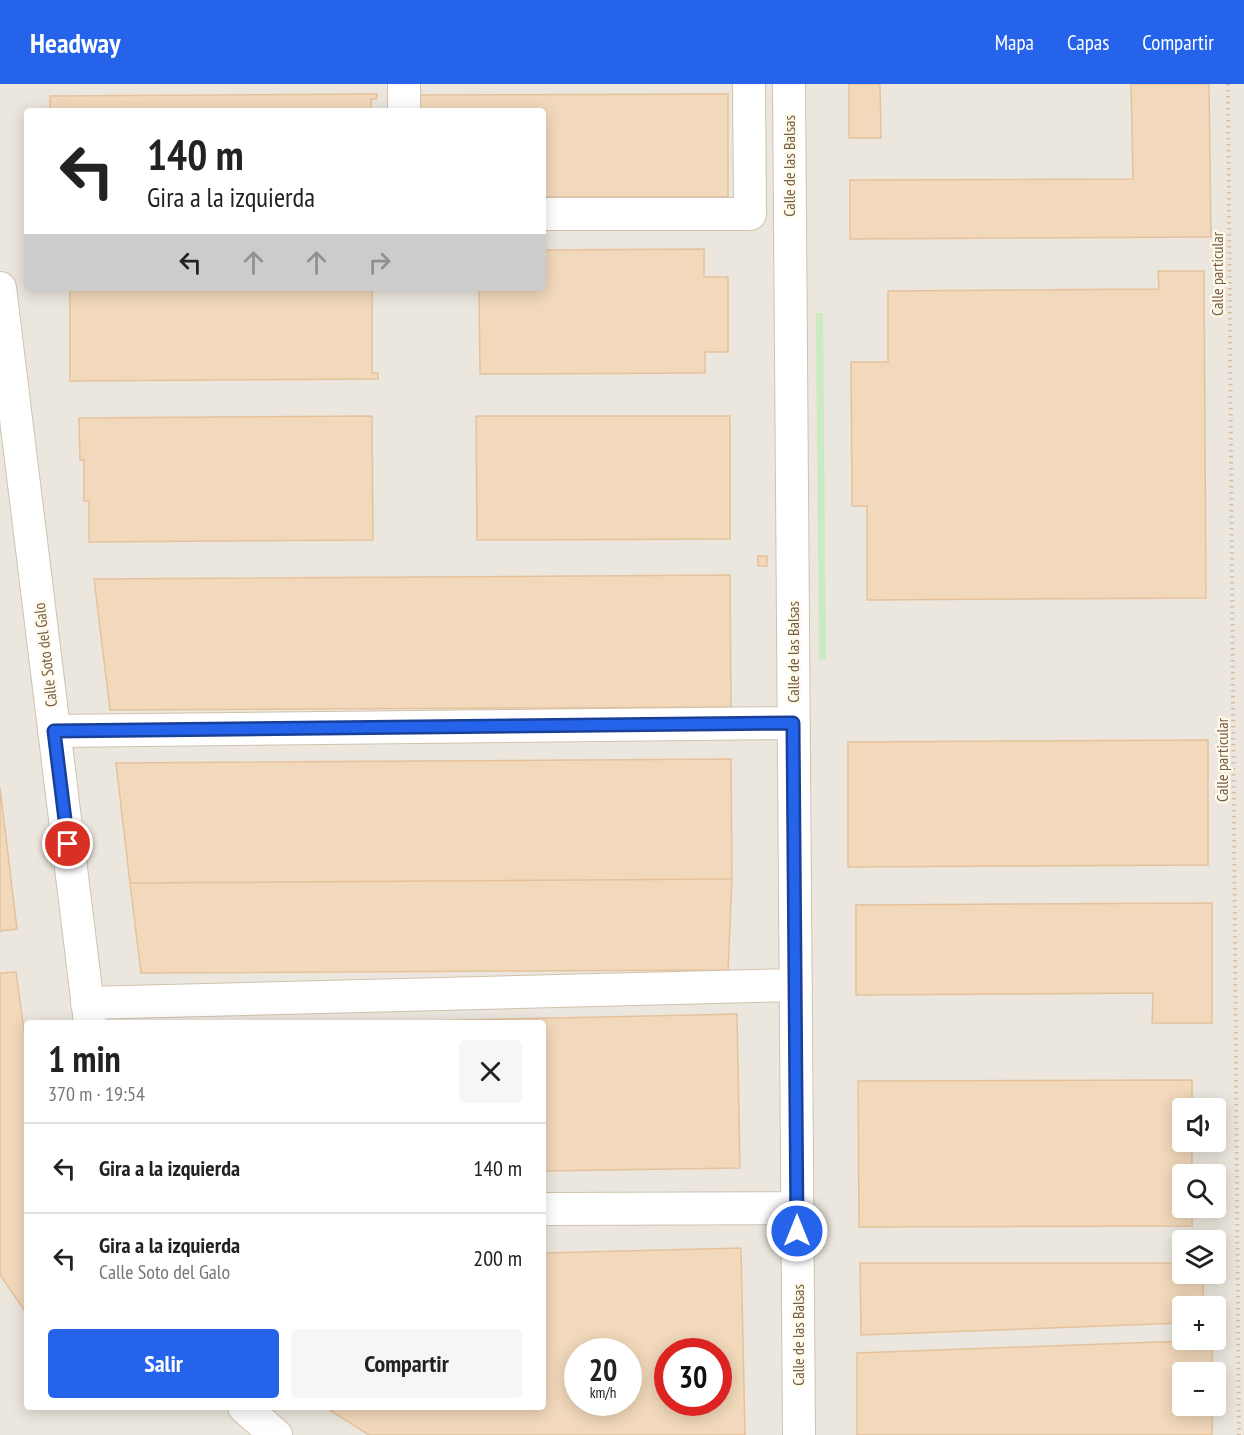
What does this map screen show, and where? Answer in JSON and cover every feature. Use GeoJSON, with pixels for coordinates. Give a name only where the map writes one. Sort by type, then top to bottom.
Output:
{"type":"FeatureCollection","features":[{"type":"Feature","properties":{"kind":"street"},"geometry":{"type":"LineString","coordinates":[[404,84],[404,108]]}},
{"type":"Feature","properties":{"kind":"street"},"geometry":{"type":"LineString","coordinates":[[546,214],[750,214],[749,84]]}},
{"type":"Feature","properties":{"kind":"street","name":"Calle de las Balsas"},"geometry":{"type":"LineString","coordinates":[[789,84],[799,1435]]}},
{"type":"Feature","properties":{"kind":"street","name":"Calle Soto del Galo"},"geometry":{"type":"LineString","coordinates":[[0,288],[89,1013]]}},
{"type":"Feature","properties":{"kind":"street"},"geometry":{"type":"LineString","coordinates":[[54,731],[793,723]]}},
{"type":"Feature","properties":{"kind":"street"},"geometry":{"type":"LineString","coordinates":[[89,1013],[795,985]]}},
{"type":"Feature","properties":{"kind":"street"},"geometry":{"type":"LineString","coordinates":[[546,1209],[797,1208]]}},
{"type":"Feature","properties":{"kind":"street"},"geometry":{"type":"LineString","coordinates":[[247,1410],[276,1435]]}},
{"type":"Feature","properties":{"kind":"path","name":"Calle particular"},"geometry":{"type":"LineString","coordinates":[[1228,84],[1239,1435]]}},
{"type":"Feature","properties":{"kind":"shaded area"},"geometry":{"type":"Polygon","coordinates":[[[0,84],[1244,84],[1244,1435],[0,1435],[0,84]]]}},
{"type":"Feature","properties":{"kind":"green space"},"geometry":{"type":"Polygon","coordinates":[[[816,313],[823,313],[826,659],[819,660],[816,313]]]}},
{"type":"Feature","properties":{"kind":"building"},"geometry":{"type":"Polygon","coordinates":[[[849,84],[880,84],[881,138],[849,138],[849,84]]]}},
{"type":"Feature","properties":{"kind":"building"},"geometry":{"type":"Polygon","coordinates":[[[1131,84],[1209,84],[1211,237],[850,239],[850,180],[1133,179],[1131,84]]]}},
{"type":"Feature","properties":{"kind":"building"},"geometry":{"type":"Polygon","coordinates":[[[377,94],[376,99],[371,99],[371,108],[50,108],[50,96],[377,94]]]}},
{"type":"Feature","properties":{"kind":"building"},"geometry":{"type":"Polygon","coordinates":[[[728,94],[728,197],[546,197],[546,108],[409,108],[408,95],[728,94]]]}},
{"type":"Feature","properties":{"kind":"building"},"geometry":{"type":"Polygon","coordinates":[[[704,249],[704,277],[728,277],[728,352],[705,352],[705,373],[480,374],[479,291],[546,291],[546,250],[704,249]]]}},
{"type":"Feature","properties":{"kind":"building"},"geometry":{"type":"Polygon","coordinates":[[[1158,271],[1204,271],[1206,598],[867,600],[867,506],[852,506],[851,362],[888,362],[888,291],[1159,289],[1158,271]]]}},
{"type":"Feature","properties":{"kind":"building"},"geometry":{"type":"Polygon","coordinates":[[[70,291],[372,291],[372,373],[378,373],[378,379],[70,381],[70,291]]]}},
{"type":"Feature","properties":{"kind":"building"},"geometry":{"type":"Polygon","coordinates":[[[372,416],[373,540],[89,542],[89,501],[84,501],[84,460],[80,460],[79,418],[372,416]]]}},
{"type":"Feature","properties":{"kind":"building"},"geometry":{"type":"Polygon","coordinates":[[[476,416],[730,416],[730,539],[477,540],[476,416]]]}},
{"type":"Feature","properties":{"kind":"building"},"geometry":{"type":"Polygon","coordinates":[[[758,556],[767,556],[767,566],[758,566],[758,556]]]}},
{"type":"Feature","properties":{"kind":"building"},"geometry":{"type":"Polygon","coordinates":[[[730,575],[731,707],[110,710],[94,579],[730,575]]]}},
{"type":"Feature","properties":{"kind":"building"},"geometry":{"type":"Polygon","coordinates":[[[1208,740],[1208,865],[848,867],[848,742],[1208,740]]]}},
{"type":"Feature","properties":{"kind":"building"},"geometry":{"type":"Polygon","coordinates":[[[731,759],[732,879],[130,883],[116,763],[731,759]]]}},
{"type":"Feature","properties":{"kind":"building"},"geometry":{"type":"Polygon","coordinates":[[[0,788],[17,929],[0,931],[0,788]]]}},
{"type":"Feature","properties":{"kind":"building"},"geometry":{"type":"Polygon","coordinates":[[[732,879],[728,970],[141,973],[130,883],[732,879]]]}},
{"type":"Feature","properties":{"kind":"building"},"geometry":{"type":"Polygon","coordinates":[[[1212,903],[1212,1023],[1152,1023],[1153,993],[856,995],[856,905],[1212,903]]]}},
{"type":"Feature","properties":{"kind":"building"},"geometry":{"type":"Polygon","coordinates":[[[16,972],[24,1030],[24,1310],[0,1275],[0,973],[16,972]]]}},
{"type":"Feature","properties":{"kind":"building"},"geometry":{"type":"Polygon","coordinates":[[[737,1014],[740,1168],[546,1171],[546,1020],[464,1020],[737,1014]]]}},
{"type":"Feature","properties":{"kind":"building"},"geometry":{"type":"Polygon","coordinates":[[[1192,1080],[1192,1098],[1172,1098],[1172,1152],[1192,1152],[1192,1164],[1172,1164],[1172,1218],[1192,1218],[1192,1226],[859,1227],[858,1081],[1192,1080]]]}},
{"type":"Feature","properties":{"kind":"building"},"geometry":{"type":"Polygon","coordinates":[[[741,1248],[745,1435],[369,1435],[330,1410],[546,1410],[546,1253],[741,1248]]]}},
{"type":"Feature","properties":{"kind":"building"},"geometry":{"type":"Polygon","coordinates":[[[860,1263],[1172,1263],[1172,1284],[1203,1284],[1203,1296],[1172,1296],[1172,1323],[861,1335],[860,1263]]]}},
{"type":"Feature","properties":{"kind":"building"},"geometry":{"type":"Polygon","coordinates":[[[1172,1341],[1172,1350],[1212,1350],[1212,1362],[1172,1362],[1172,1416],[1212,1416],[1212,1435],[857,1435],[857,1353],[1172,1341]]]}},
{"type":"Feature","properties":{"kind":"route"},"geometry":{"type":"LineString","coordinates":[[68,844],[54,731],[793,723],[797,1231]]}}]}
